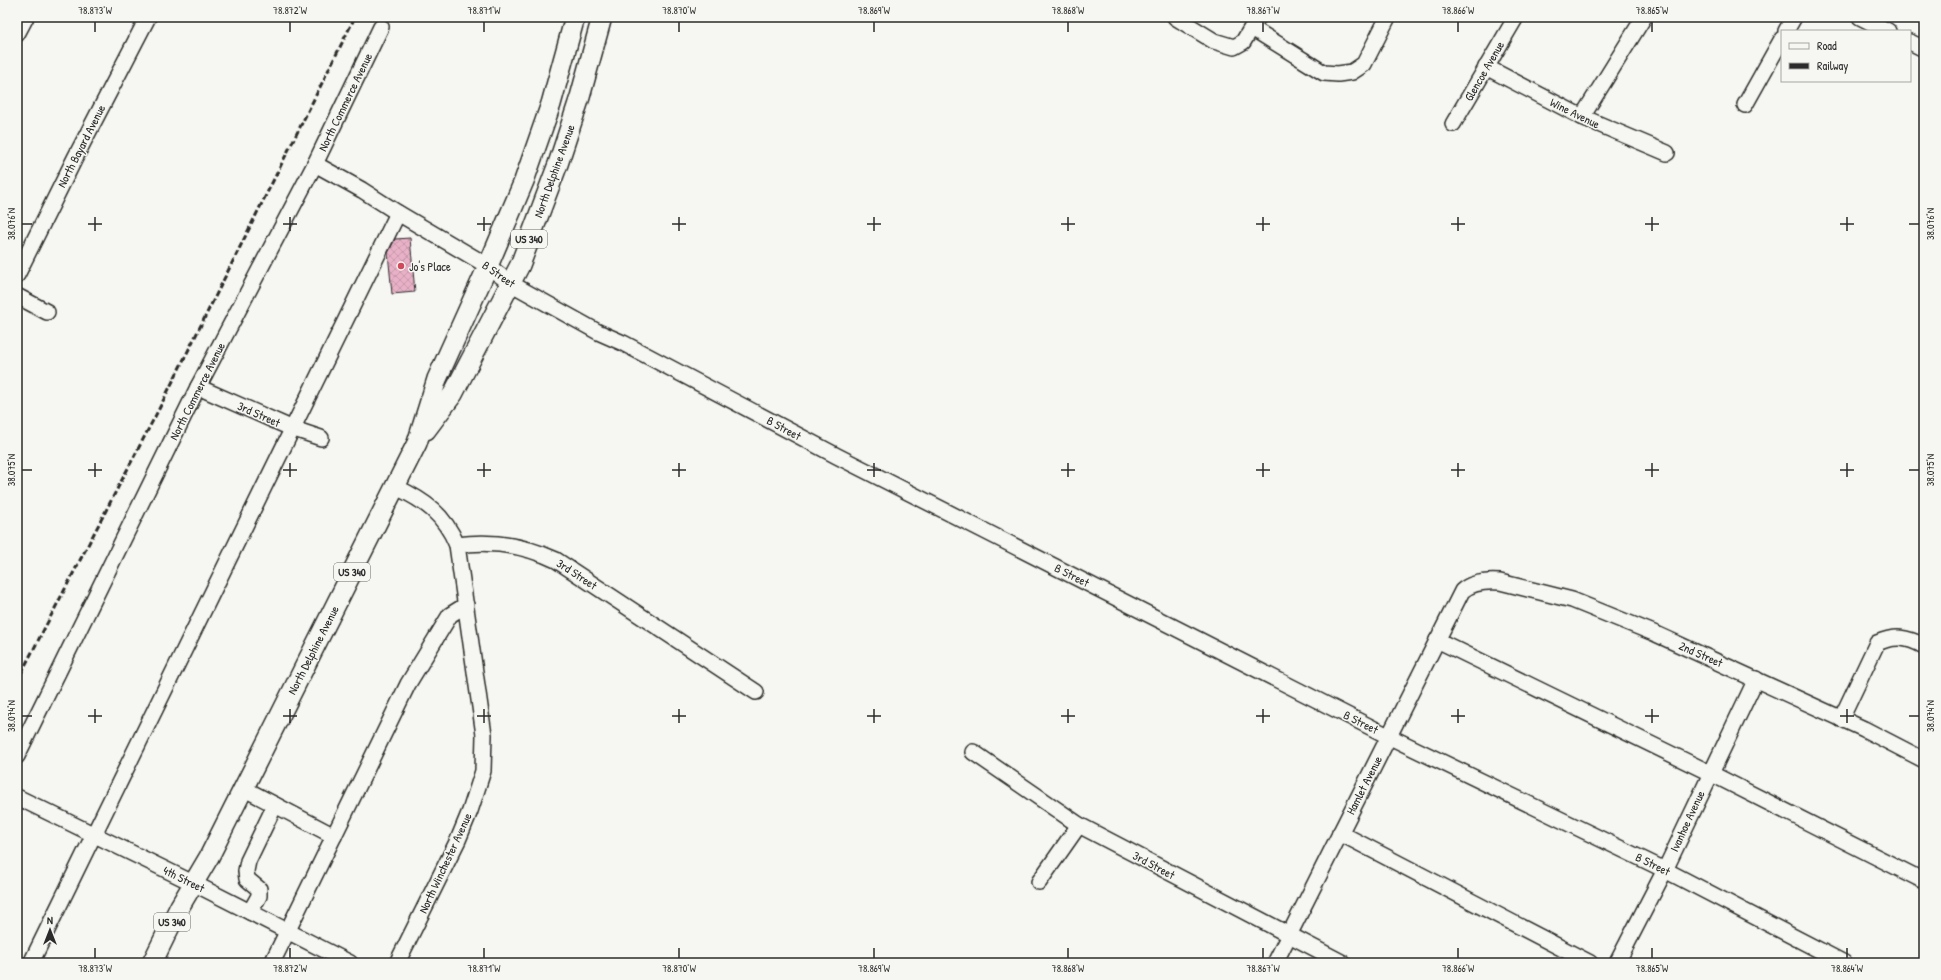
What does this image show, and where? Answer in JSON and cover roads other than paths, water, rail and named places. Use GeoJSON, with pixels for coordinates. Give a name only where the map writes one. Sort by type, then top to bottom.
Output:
{"type":"FeatureCollection","features":[{"type":"Feature","properties":{"kind":"main road","name":"North Delphine Avenue"},"geometry":{"type":"LineString","coordinates":[[152,963],[193,883],[209,858],[417,443],[437,379],[488,266],[524,181],[549,111],[575,17]]}},
{"type":"Feature","properties":{"kind":"main road","name":"North Delphine Avenue"},"geometry":{"type":"LineString","coordinates":[[417,443],[453,394],[520,265],[558,164],[580,97],[602,17]]}},
{"type":"Feature","properties":{"kind":"street"},"geometry":{"type":"LineString","coordinates":[[17,34],[26,17]]}},
{"type":"Feature","properties":{"kind":"street","name":"North Bayard Avenue"},"geometry":{"type":"LineString","coordinates":[[17,275],[75,158],[148,17]]}},
{"type":"Feature","properties":{"kind":"street"},"geometry":{"type":"LineString","coordinates":[[1175,17],[1214,41],[1234,48],[1243,42],[1255,22],[1324,73],[1338,74],[1352,72],[1364,64],[1371,47],[1388,17]]}},
{"type":"Feature","properties":{"kind":"street","name":"Glencoe Avenue"},"geometry":{"type":"LineString","coordinates":[[1453,124],[1516,17]]}},
{"type":"Feature","properties":{"kind":"street"},"geometry":{"type":"LineString","coordinates":[[1582,117],[1644,17]]}},
{"type":"Feature","properties":{"kind":"street"},"geometry":{"type":"LineString","coordinates":[[1787,30],[1794,17]]}},
{"type":"Feature","properties":{"kind":"street"},"geometry":{"type":"LineString","coordinates":[[1860,17],[1886,30]]}},
{"type":"Feature","properties":{"kind":"street","name":"North Commerce Avenue"},"geometry":{"type":"LineString","coordinates":[[17,756],[198,387],[315,164],[381,27]]}},
{"type":"Feature","properties":{"kind":"street"},"geometry":{"type":"LineString","coordinates":[[1745,105],[1781,41]]}},
{"type":"Feature","properties":{"kind":"street"},"geometry":{"type":"LineString","coordinates":[[1911,42],[1924,49]]}},
{"type":"Feature","properties":{"kind":"street","name":"Wine Avenue"},"geometry":{"type":"LineString","coordinates":[[1486,67],[1582,117],[1667,153]]}},
{"type":"Feature","properties":{"kind":"street","name":"B Street"},"geometry":{"type":"LineString","coordinates":[[315,164],[362,190],[488,266],[510,283],[598,332],[623,342],[837,456],[1388,736],[1665,870],[1844,963]]}},
{"type":"Feature","properties":{"kind":"street"},"geometry":{"type":"LineString","coordinates":[[31,963],[95,835],[291,428],[398,213]]}},
{"type":"Feature","properties":{"kind":"street"},"geometry":{"type":"LineString","coordinates":[[17,296],[46,312]]}},
{"type":"Feature","properties":{"kind":"street","name":"3rd Street"},"geometry":{"type":"LineString","coordinates":[[198,387],[291,428],[321,438]]}},
{"type":"Feature","properties":{"kind":"street"},"geometry":{"type":"LineString","coordinates":[[396,487],[423,501],[443,518],[457,545]]}},
{"type":"Feature","properties":{"kind":"street","name":"3rd Street"},"geometry":{"type":"LineString","coordinates":[[457,545],[489,542],[512,545],[539,552],[556,560],[756,692]]}},
{"type":"Feature","properties":{"kind":"street","name":"North Winchester Avenue"},"geometry":{"type":"LineString","coordinates":[[397,963],[458,840],[470,811],[483,771],[484,735],[457,545]]}},
{"type":"Feature","properties":{"kind":"street","name":"2nd Street"},"geometry":{"type":"LineString","coordinates":[[1467,587],[1484,582],[1500,582],[1572,600],[1656,634],[1756,679],[1924,760]]}},
{"type":"Feature","properties":{"kind":"street","name":"Hamlet Avenue"},"geometry":{"type":"LineString","coordinates":[[1275,963],[1462,591],[1467,587]]}},
{"type":"Feature","properties":{"kind":"street"},"geometry":{"type":"LineString","coordinates":[[272,963],[408,684],[450,615],[466,605]]}},
{"type":"Feature","properties":{"kind":"street"},"geometry":{"type":"LineString","coordinates":[[1841,719],[1877,644],[1887,638],[1898,637],[1910,639],[1924,646]]}},
{"type":"Feature","properties":{"kind":"street"},"geometry":{"type":"LineString","coordinates":[[1437,640],[1710,773],[1924,881]]}},
{"type":"Feature","properties":{"kind":"street","name":"Ivanhoe Avenue"},"geometry":{"type":"LineString","coordinates":[[1617,963],[1665,870],[1756,679]]}},
{"type":"Feature","properties":{"kind":"street","name":"3rd Street"},"geometry":{"type":"LineString","coordinates":[[973,752],[1078,825],[1288,936],[1343,963]]}},
{"type":"Feature","properties":{"kind":"street"},"geometry":{"type":"LineString","coordinates":[[243,788],[334,836]]}},
{"type":"Feature","properties":{"kind":"street","name":"4th Street"},"geometry":{"type":"LineString","coordinates":[[17,797],[193,883],[350,963]]}},
{"type":"Feature","properties":{"kind":"street"},"geometry":{"type":"LineString","coordinates":[[250,912],[259,896],[259,888],[247,879],[246,871],[248,861],[275,804]]}},
{"type":"Feature","properties":{"kind":"street"},"geometry":{"type":"LineString","coordinates":[[1039,882],[1078,825]]}},
{"type":"Feature","properties":{"kind":"street"},"geometry":{"type":"LineString","coordinates":[[1340,833],[1590,963]]}},
{"type":"Feature","properties":{"kind":"railway"},"geometry":{"type":"LineString","coordinates":[[17,681],[161,405],[355,17]]}},
{"type":"Feature","properties":{"kind":"place","name":"Jo's Place"},"geometry":{"type":"Point","coordinates":[401,266]}}]}
